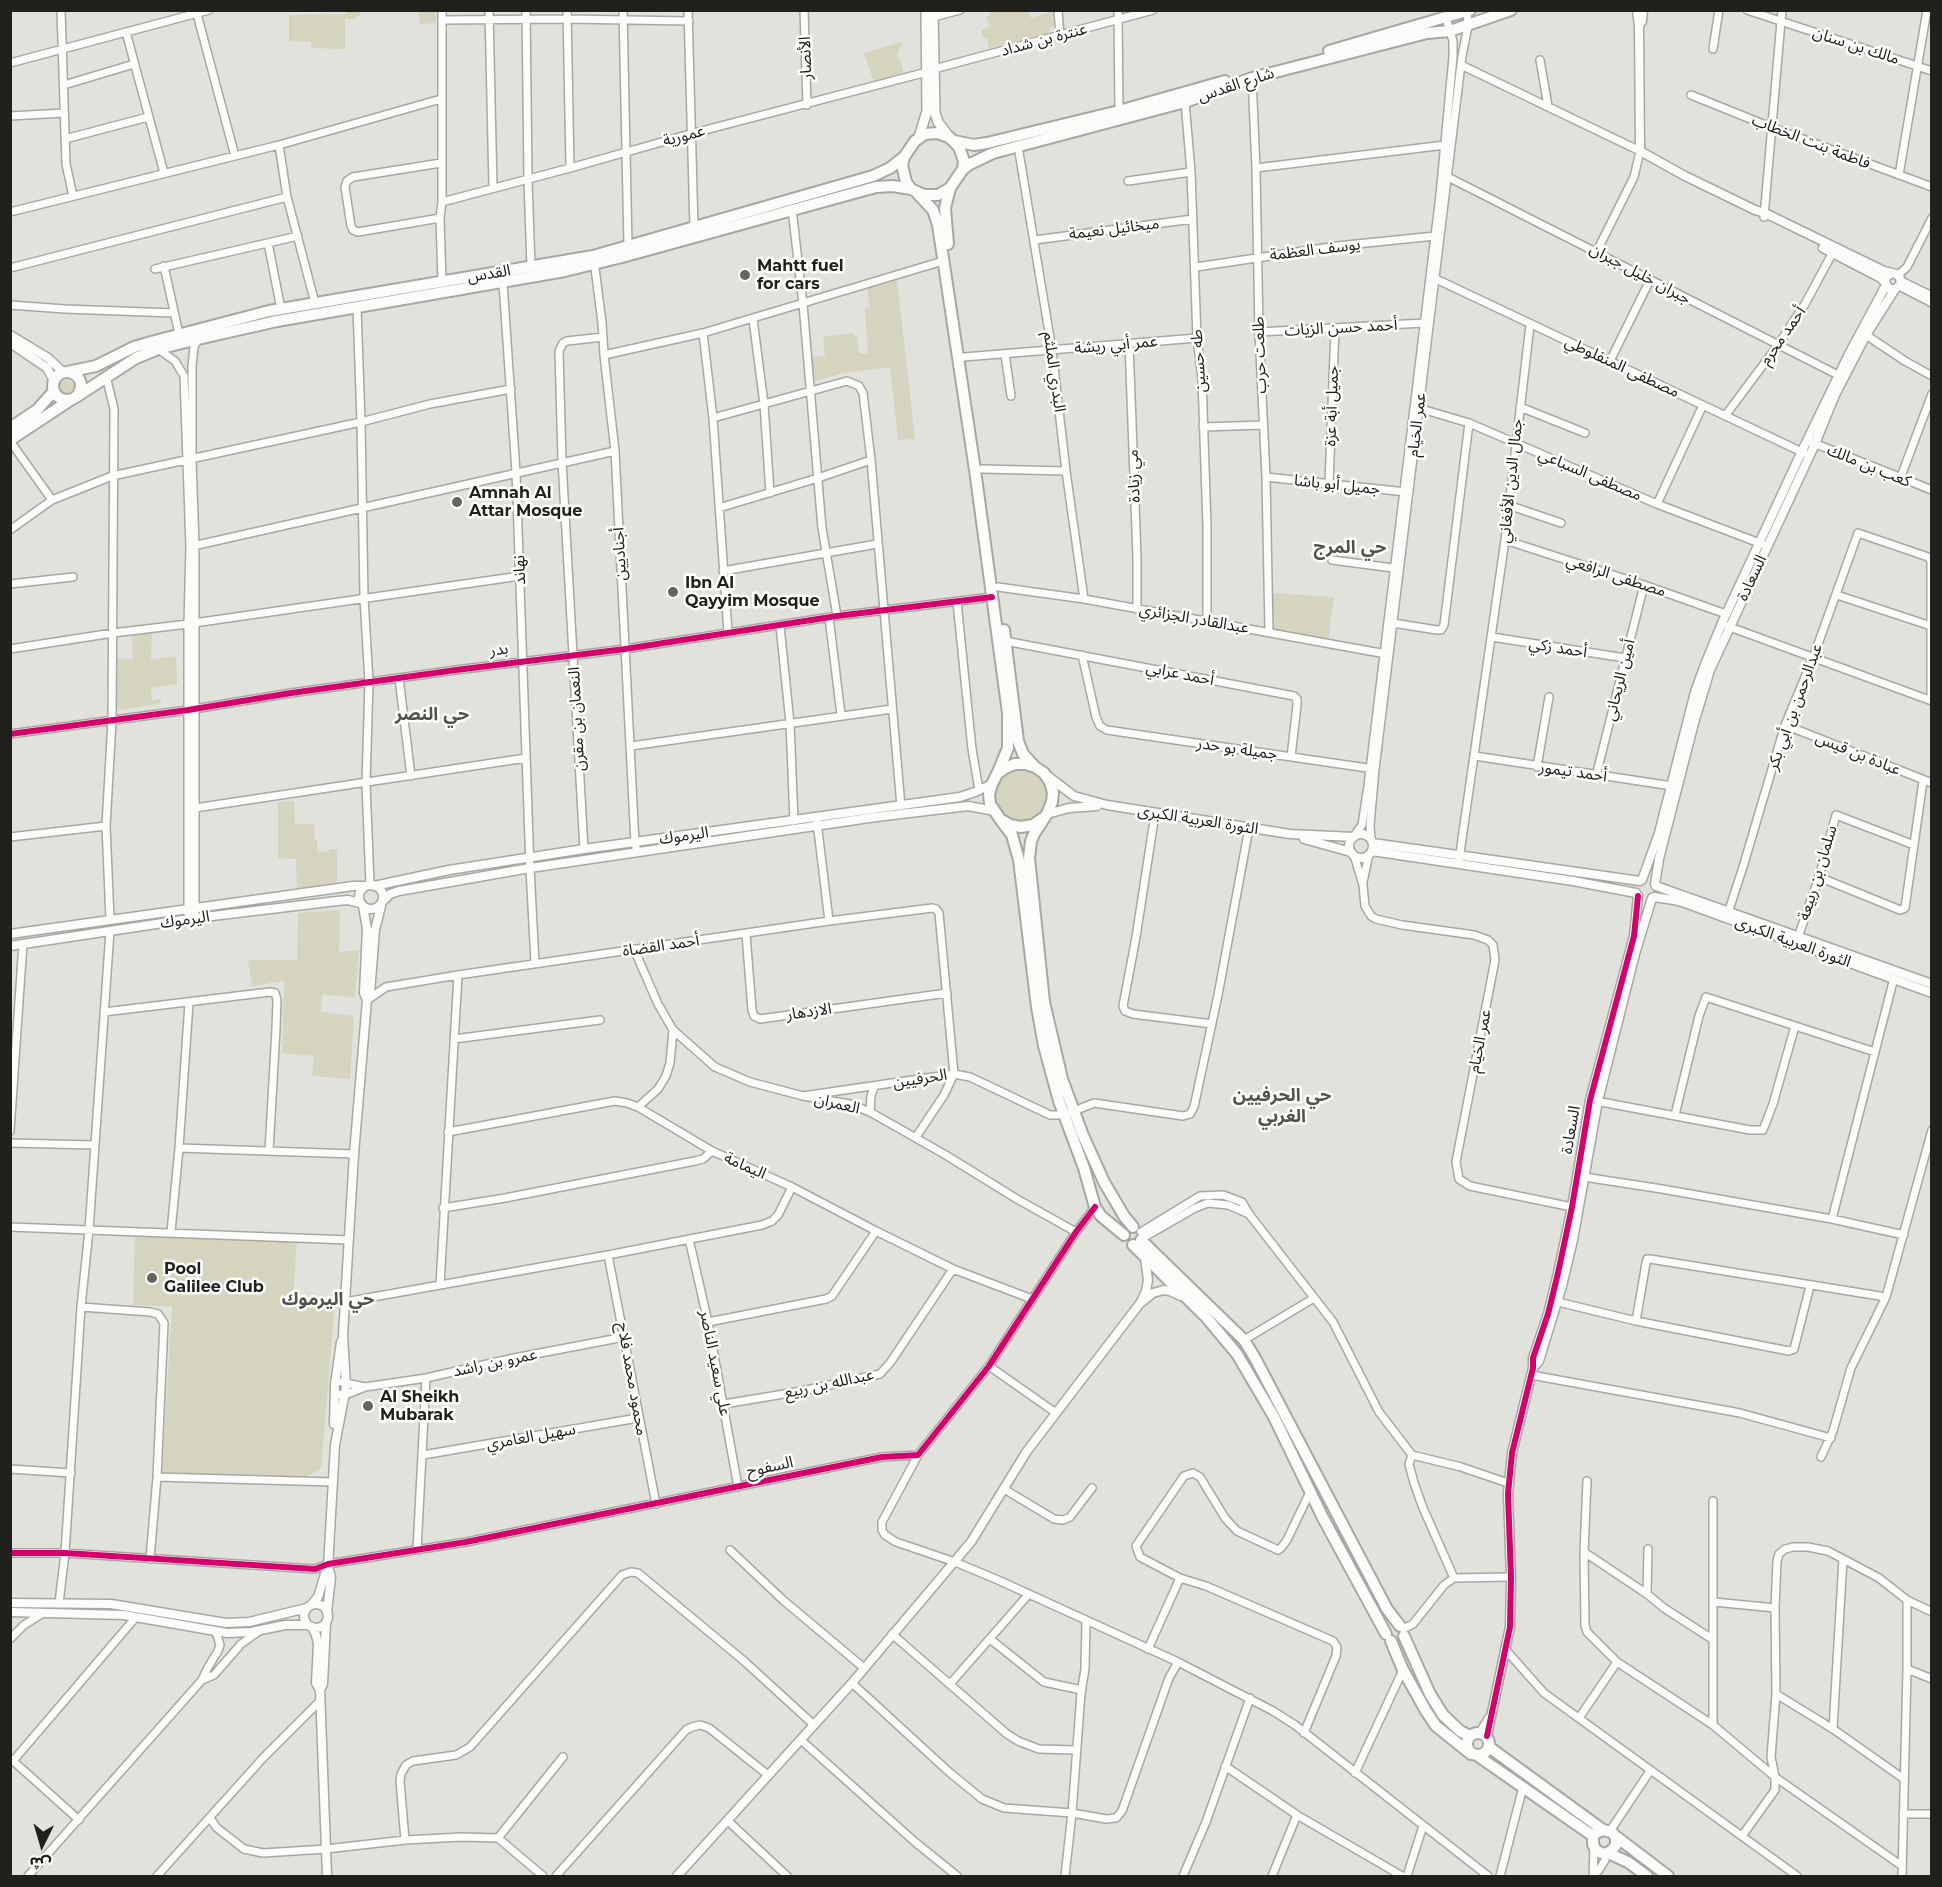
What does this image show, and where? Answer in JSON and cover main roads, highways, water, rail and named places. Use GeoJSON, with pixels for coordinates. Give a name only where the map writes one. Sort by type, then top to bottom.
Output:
{"type":"FeatureCollection","features":[{"type":"Feature","properties":{"kind":"main road","name":"شارع القدس"},"geometry":{"type":"LineString","coordinates":[[963,169],[986,155],[1185,102],[1252,78],[1427,33],[1450,31],[1511,10]]}},
{"type":"Feature","properties":{"kind":"main road"},"geometry":{"type":"LineString","coordinates":[[920,137],[937,133],[974,145],[987,143],[1119,111],[1468,11]]}},
{"type":"Feature","properties":{"kind":"main road"},"geometry":{"type":"LineString","coordinates":[[930,13],[927,111],[920,137],[904,157],[903,174],[914,191],[929,204],[936,218],[992,597],[1008,724],[1008,748],[1003,765],[994,779],[989,794],[990,804],[1012,835],[1019,860],[1039,1023],[1050,1069],[1069,1113],[1094,1161],[1138,1237],[1145,1258],[1206,1317],[1237,1354],[1274,1417],[1310,1492],[1403,1670],[1436,1726],[1474,1755],[1593,1836]]}},
{"type":"Feature","properties":{"kind":"main road"},"geometry":{"type":"LineString","coordinates":[[930,71],[938,122],[962,154],[963,169],[950,188],[945,215],[1018,741],[1023,754],[1050,782],[1053,792],[1052,802],[1034,834],[1029,850],[1048,1023],[1069,1113],[1098,1211],[1124,1235],[1128,1229],[1138,1237],[1244,1340],[1387,1609],[1402,1630],[1430,1694],[1443,1715],[1460,1731],[1481,1738],[1668,1876]]}},
{"type":"Feature","properties":{"kind":"main road","name":"القدس"},"geometry":{"type":"LineString","coordinates":[[65,372],[96,366],[142,344],[281,309],[531,267],[594,260],[628,246],[873,176],[890,168],[904,157]]}},
{"type":"Feature","properties":{"kind":"main road","name":"القدس"},"geometry":{"type":"LineString","coordinates":[[10,440],[106,376],[136,358],[158,349],[277,321],[503,283],[876,187],[893,186],[914,191]]}},
{"type":"Feature","properties":{"kind":"main road"},"geometry":{"type":"LineString","coordinates":[[914,191],[924,195],[938,195],[950,188]]}},
{"type":"Feature","properties":{"kind":"main road"},"geometry":{"type":"LineString","coordinates":[[10,428],[37,410],[54,386],[65,372],[76,375],[81,389],[74,398],[63,399],[59,398],[54,386]]}},
{"type":"Feature","properties":{"kind":"main road"},"geometry":{"type":"LineString","coordinates":[[994,779],[1005,768],[1015,764],[1026,764],[1040,770]]}},
{"type":"Feature","properties":{"kind":"main road"},"geometry":{"type":"LineString","coordinates":[[997,815],[1010,825],[1022,827],[1033,825],[1045,816]]}},
{"type":"Feature","properties":{"kind":"main road"},"geometry":{"type":"LineString","coordinates":[[1098,1211],[1102,1198],[1117,1204]]}},
{"type":"Feature","properties":{"kind":"main road"},"geometry":{"type":"LineString","coordinates":[[1098,1211],[1110,1215],[1117,1204]]}},
{"type":"Feature","properties":{"kind":"main road"},"geometry":{"type":"LineString","coordinates":[[1388,1638],[1388,1629],[1392,1625],[1402,1630]]}},
{"type":"Feature","properties":{"kind":"main road"},"geometry":{"type":"LineString","coordinates":[[1388,1638],[1398,1642],[1402,1630]]}},
{"type":"Feature","properties":{"kind":"main road"},"geometry":{"type":"LineString","coordinates":[[1474,1755],[1467,1747],[1481,1738]]}},
{"type":"Feature","properties":{"kind":"main road"},"geometry":{"type":"LineString","coordinates":[[1474,1755],[1485,1753],[1481,1738]]}},
{"type":"Feature","properties":{"kind":"main road"},"geometry":{"type":"LineString","coordinates":[[1593,1836],[1596,1833],[1609,1832]]}},
{"type":"Feature","properties":{"kind":"main road"},"geometry":{"type":"LineString","coordinates":[[1602,1852],[1616,1845],[1609,1832]]}},
{"type":"Feature","properties":{"kind":"main road"},"geometry":{"type":"LineString","coordinates":[[1593,1836],[1593,1844],[1602,1852],[1628,1862],[1647,1876]]}},
{"type":"Feature","properties":{"kind":"place","name":"Mahtt fuel for cars"},"geometry":{"type":"Point","coordinates":[745,275]}},
{"type":"Feature","properties":{"kind":"place","name":"Amnah Al Attar Mosque"},"geometry":{"type":"Point","coordinates":[457,502]}},
{"type":"Feature","properties":{"kind":"place","name":"Ibn Al Qayyim Mosque"},"geometry":{"type":"Point","coordinates":[673,592]}},
{"type":"Feature","properties":{"kind":"place","name":"Pool Galilee Club"},"geometry":{"type":"Point","coordinates":[152,1278]}},
{"type":"Feature","properties":{"kind":"place","name":"Al Sheikh Mubarak"},"geometry":{"type":"Point","coordinates":[368,1406]}},
{"type":"Feature","properties":{"kind":"district","name":"حي المرج"},"geometry":{"type":"Point","coordinates":[1350,548]}},
{"type":"Feature","properties":{"kind":"district","name":"حي النصر"},"geometry":{"type":"Point","coordinates":[432,715]}},
{"type":"Feature","properties":{"kind":"district","name":"حي الحرفيين الغربي"},"geometry":{"type":"Point","coordinates":[1282,1106]}},
{"type":"Feature","properties":{"kind":"district","name":"حي اليرموك"},"geometry":{"type":"Point","coordinates":[328,1300]}}]}
